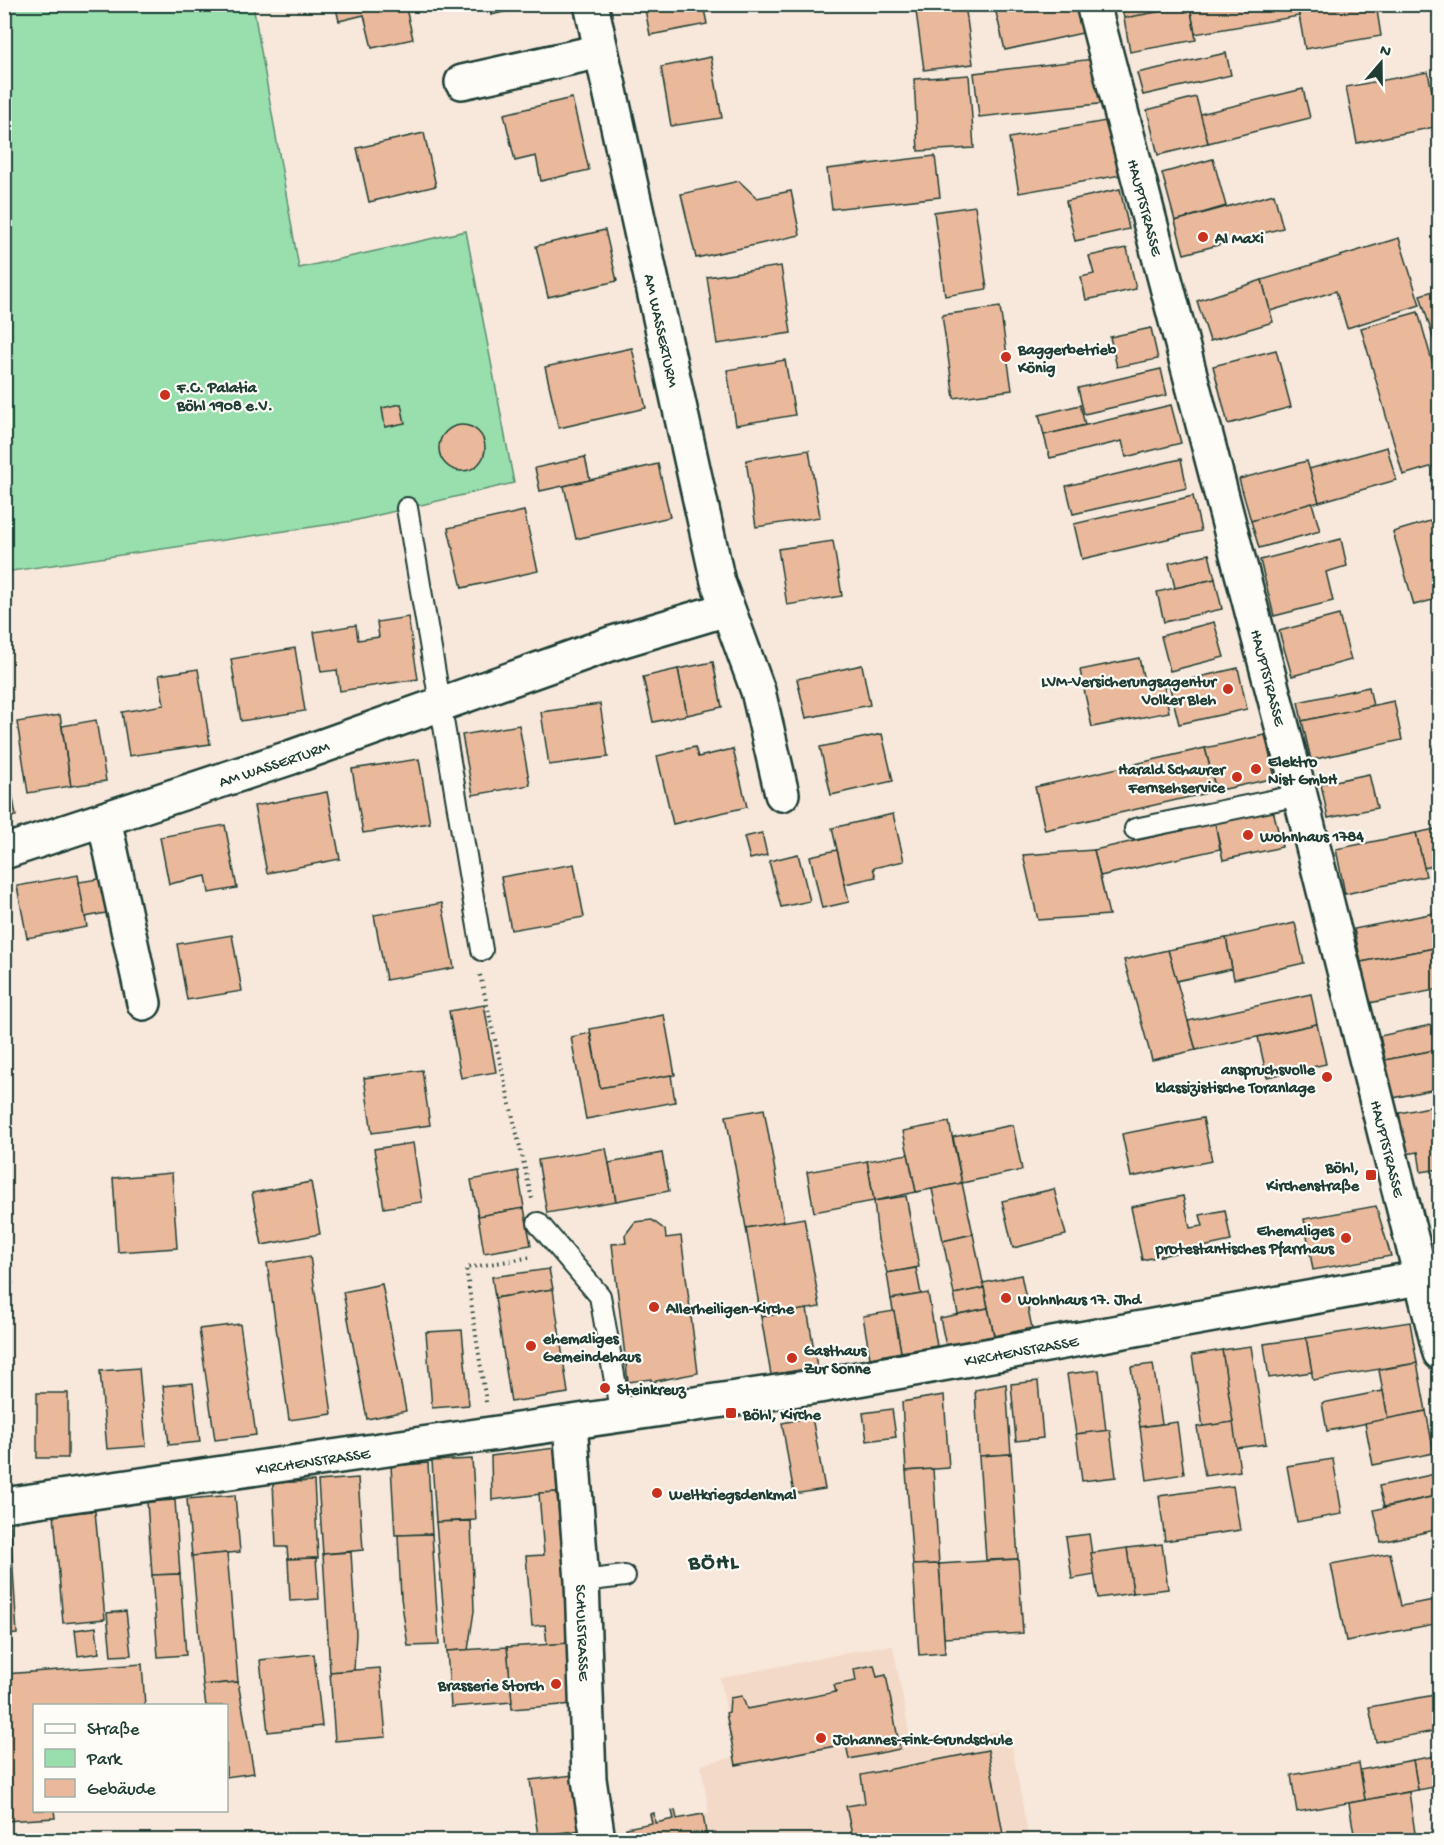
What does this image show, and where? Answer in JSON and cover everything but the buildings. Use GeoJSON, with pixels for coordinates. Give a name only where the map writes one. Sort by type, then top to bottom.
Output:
{"type":"FeatureCollection","features":[{"type":"Feature","properties":{"kind":"street","name":"AM WASSERTURM"},"geometry":{"type":"LineString","coordinates":[[591,4],[708,540],[727,609],[758,691],[782,794]]}},
{"type":"Feature","properties":{"kind":"street","name":"HAUPTSTRASSE"},"geometry":{"type":"LineString","coordinates":[[1093,4],[1300,795],[1419,1278],[1440,1353]]}},
{"type":"Feature","properties":{"kind":"street"},"geometry":{"type":"LineString","coordinates":[[462,82],[601,51]]}},
{"type":"Feature","properties":{"kind":"street","name":"AM WASSERTURM"},"geometry":{"type":"LineString","coordinates":[[4,852],[292,757],[613,643],[727,609]]}},
{"type":"Feature","properties":{"kind":"street"},"geometry":{"type":"LineString","coordinates":[[104,819],[144,1003]]}},
{"type":"Feature","properties":{"kind":"street","name":"KIRCHENSTRASSE"},"geometry":{"type":"LineString","coordinates":[[4,1505],[819,1386],[1419,1278]]}},
{"type":"Feature","properties":{"kind":"street","name":"SCHULSTRASSE"},"geometry":{"type":"LineString","coordinates":[[570,1423],[582,1581],[589,1779],[598,1840]]}},
{"type":"Feature","properties":{"kind":"lane"},"geometry":{"type":"LineString","coordinates":[[407,508],[482,950]]}},
{"type":"Feature","properties":{"kind":"lane"},"geometry":{"type":"LineString","coordinates":[[1135,829],[1300,795]]}},
{"type":"Feature","properties":{"kind":"lane"},"geometry":{"type":"LineString","coordinates":[[538,1223],[600,1296],[621,1415]]}},
{"type":"Feature","properties":{"kind":"lane"},"geometry":{"type":"LineString","coordinates":[[582,1581],[625,1576]]}},
{"type":"Feature","properties":{"kind":"path"},"geometry":{"type":"LineString","coordinates":[[482,950],[478,966],[538,1223]]}},
{"type":"Feature","properties":{"kind":"path"},"geometry":{"type":"LineString","coordinates":[[490,1433],[466,1268],[563,1252]]}},
{"type":"Feature","properties":{"kind":"shaded area","name":"Johannes-Fink-Grundschule"},"geometry":{"type":"Polygon","coordinates":[[[893,1646],[912,1747],[1009,1729],[1029,1840],[708,1840],[703,1815],[709,1813],[701,1766],[735,1757],[720,1678],[876,1647],[893,1646]]]}},
{"type":"Feature","properties":{"kind":"green space","name":"F.C. Palatia Böhl 1908 e.V."},"geometry":{"type":"Polygon","coordinates":[[[5,5],[253,5],[299,268],[466,231],[514,483],[353,521],[5,572],[5,5]]]}},
{"type":"Feature","properties":{"kind":"place","name":"Al Maxi"},"geometry":{"type":"Point","coordinates":[1203,237]}},
{"type":"Feature","properties":{"kind":"place","name":"Baggerbetrieb König"},"geometry":{"type":"Point","coordinates":[1006,357]}},
{"type":"Feature","properties":{"kind":"place","name":"F.C. Palatia Böhl 1908 e.V."},"geometry":{"type":"Point","coordinates":[165,395]}},
{"type":"Feature","properties":{"kind":"place","name":"LVM-Versicherungsagentur Volker Bleh"},"geometry":{"type":"Point","coordinates":[1228,689]}},
{"type":"Feature","properties":{"kind":"place","name":"Elektro Nist GmbH"},"geometry":{"type":"Point","coordinates":[1256,769]}},
{"type":"Feature","properties":{"kind":"place","name":"Harald Schaurer Fernsehservice"},"geometry":{"type":"Point","coordinates":[1237,777]}},
{"type":"Feature","properties":{"kind":"place","name":"Wohnhaus 1784"},"geometry":{"type":"Point","coordinates":[1248,835]}},
{"type":"Feature","properties":{"kind":"place","name":"anspruchsvolle klassizistische Toranlage"},"geometry":{"type":"Point","coordinates":[1327,1077]}},
{"type":"Feature","properties":{"kind":"place","name":"Böhl, Kirchenstraße"},"geometry":{"type":"Point","coordinates":[1371,1175]}},
{"type":"Feature","properties":{"kind":"place","name":"Ehemaliges protestantisches Pfarrhaus"},"geometry":{"type":"Point","coordinates":[1346,1238]}},
{"type":"Feature","properties":{"kind":"place","name":"Wohnhaus 17. Jhd"},"geometry":{"type":"Point","coordinates":[1006,1298]}},
{"type":"Feature","properties":{"kind":"place","name":"Allerheiligen-Kirche"},"geometry":{"type":"Point","coordinates":[654,1307]}},
{"type":"Feature","properties":{"kind":"place","name":"ehemaliges Gemeindehaus"},"geometry":{"type":"Point","coordinates":[531,1346]}},
{"type":"Feature","properties":{"kind":"place","name":"Gasthaus Zur Sonne"},"geometry":{"type":"Point","coordinates":[792,1358]}},
{"type":"Feature","properties":{"kind":"place","name":"Steinkreuz"},"geometry":{"type":"Point","coordinates":[605,1388]}},
{"type":"Feature","properties":{"kind":"place","name":"Böhl, Kirche"},"geometry":{"type":"Point","coordinates":[731,1413]}},
{"type":"Feature","properties":{"kind":"place","name":"Weltkriegsdenkmal"},"geometry":{"type":"Point","coordinates":[657,1493]}},
{"type":"Feature","properties":{"kind":"place","name":"Brasserie Storch"},"geometry":{"type":"Point","coordinates":[556,1684]}},
{"type":"Feature","properties":{"kind":"place","name":"Johannes-Fink-Grundschule"},"geometry":{"type":"Point","coordinates":[821,1738]}},
{"type":"Feature","properties":{"kind":"district","name":"BÖHL"},"geometry":{"type":"Point","coordinates":[714,1560]}}]}
